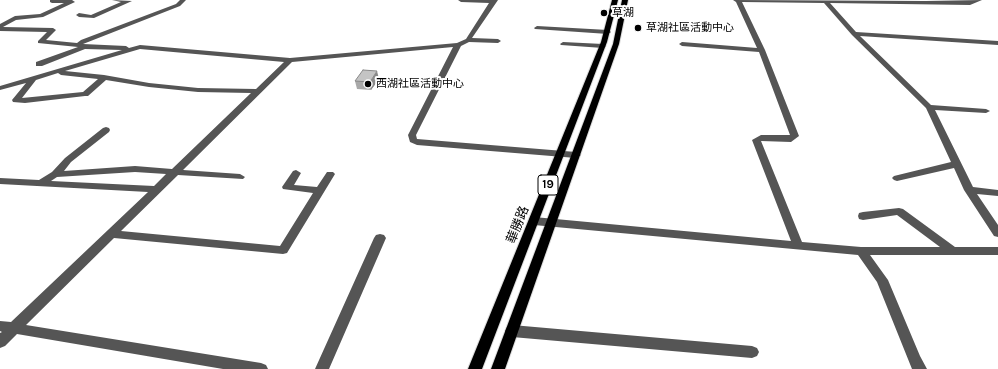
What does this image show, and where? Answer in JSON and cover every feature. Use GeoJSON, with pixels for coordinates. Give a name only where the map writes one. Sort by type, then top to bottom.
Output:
{"type":"FeatureCollection","features":[{"type":"Feature","properties":{"kind":"main road","name":"華勝路"},"geometry":{"type":"LineString","coordinates":[[475,369],[603,46],[608,32],[615,0]]}},
{"type":"Feature","properties":{"kind":"main road","name":"19"},"geometry":{"type":"LineString","coordinates":[[498,369],[616,44],[625,0]]}},
{"type":"Feature","properties":{"kind":"street"},"geometry":{"type":"LineString","coordinates":[[0,26],[15,18],[41,16],[72,2],[52,1],[54,0]]}},
{"type":"Feature","properties":{"kind":"street"},"geometry":{"type":"LineString","coordinates":[[115,0],[132,0]]}},
{"type":"Feature","properties":{"kind":"street"},"geometry":{"type":"LineString","coordinates":[[79,15],[92,17],[132,0]]}},
{"type":"Feature","properties":{"kind":"street"},"geometry":{"type":"LineString","coordinates":[[177,0],[183,0]]}},
{"type":"Feature","properties":{"kind":"street"},"geometry":{"type":"LineString","coordinates":[[39,64],[82,46],[83,41],[178,5],[183,0]]}},
{"type":"Feature","properties":{"kind":"street"},"geometry":{"type":"LineString","coordinates":[[461,0],[494,1]]}},
{"type":"Feature","properties":{"kind":"street"},"geometry":{"type":"LineString","coordinates":[[798,245],[756,140],[761,138],[792,139],[794,136],[762,50],[737,0],[970,3],[979,0]]}},
{"type":"Feature","properties":{"kind":"street"},"geometry":{"type":"LineString","coordinates":[[468,40],[494,1]]}},
{"type":"Feature","properties":{"kind":"street"},"geometry":{"type":"LineString","coordinates":[[826,2],[854,34],[929,107],[969,190],[998,233]]}},
{"type":"Feature","properties":{"kind":"street"},"geometry":{"type":"LineString","coordinates":[[537,28],[608,32]]}},
{"type":"Feature","properties":{"kind":"street"},"geometry":{"type":"LineString","coordinates":[[0,29],[53,30],[40,42],[82,46],[140,47],[290,60],[458,44],[468,40],[498,41]]}},
{"type":"Feature","properties":{"kind":"street"},"geometry":{"type":"LineString","coordinates":[[854,34],[998,43]]}},
{"type":"Feature","properties":{"kind":"street"},"geometry":{"type":"LineString","coordinates":[[458,44],[412,135],[412,140],[417,142],[576,155]]}},
{"type":"Feature","properties":{"kind":"street"},"geometry":{"type":"LineString","coordinates":[[563,44],[603,46]]}},
{"type":"Feature","properties":{"kind":"street"},"geometry":{"type":"LineString","coordinates":[[682,44],[762,50]]}},
{"type":"Feature","properties":{"kind":"street"},"geometry":{"type":"LineString","coordinates":[[0,88],[140,47]]}},
{"type":"Feature","properties":{"kind":"street"},"geometry":{"type":"LineString","coordinates":[[0,342],[6,327],[157,190],[290,60]]}},
{"type":"Feature","properties":{"kind":"street"},"geometry":{"type":"LineString","coordinates":[[55,72],[198,90],[258,91]]}},
{"type":"Feature","properties":{"kind":"street"},"geometry":{"type":"LineString","coordinates":[[33,79],[16,100],[25,101],[85,94],[104,77]]}},
{"type":"Feature","properties":{"kind":"street"},"geometry":{"type":"LineString","coordinates":[[929,107],[986,111]]}},
{"type":"Feature","properties":{"kind":"street"},"geometry":{"type":"LineString","coordinates":[[39,184],[55,174],[68,160],[106,130]]}},
{"type":"Feature","properties":{"kind":"street"},"geometry":{"type":"LineString","coordinates":[[897,178],[957,164]]}},
{"type":"Feature","properties":{"kind":"street"},"geometry":{"type":"LineString","coordinates":[[55,174],[135,168],[240,176]]}},
{"type":"Feature","properties":{"kind":"street"},"geometry":{"type":"LineString","coordinates":[[296,173],[287,187],[320,191]]}},
{"type":"Feature","properties":{"kind":"street"},"geometry":{"type":"LineString","coordinates":[[110,234],[283,250],[330,174]]}},
{"type":"Feature","properties":{"kind":"street"},"geometry":{"type":"LineString","coordinates":[[0,181],[157,190]]}},
{"type":"Feature","properties":{"kind":"street"},"geometry":{"type":"LineString","coordinates":[[969,190],[998,193]]}},
{"type":"Feature","properties":{"kind":"street"},"geometry":{"type":"LineString","coordinates":[[863,216],[899,211],[953,251]]}},
{"type":"Feature","properties":{"kind":"street"},"geometry":{"type":"LineString","coordinates":[[534,221],[861,251],[998,251]]}},
{"type":"Feature","properties":{"kind":"street"},"geometry":{"type":"LineString","coordinates":[[322,369],[380,238]]}},
{"type":"Feature","properties":{"kind":"street"},"geometry":{"type":"LineString","coordinates":[[861,251],[882,280],[914,359],[920,369]]}},
{"type":"Feature","properties":{"kind":"street"},"geometry":{"type":"LineString","coordinates":[[6,327],[261,369]]}},
{"type":"Feature","properties":{"kind":"street"},"geometry":{"type":"LineString","coordinates":[[512,331],[752,352]]}},
{"type":"Feature","properties":{"kind":"building"},"geometry":{"type":"Polygon","coordinates":[[[363,70],[377,71],[370,82],[355,81],[363,70]]]}},
{"type":"Feature","properties":{"kind":"place","name":"草湖"},"geometry":{"type":"Point","coordinates":[604,13]}},
{"type":"Feature","properties":{"kind":"place","name":"草湖社區活動中心"},"geometry":{"type":"Point","coordinates":[638,28]}},
{"type":"Feature","properties":{"kind":"place","name":"西湖社區活動中心"},"geometry":{"type":"Point","coordinates":[368,84]}}]}
